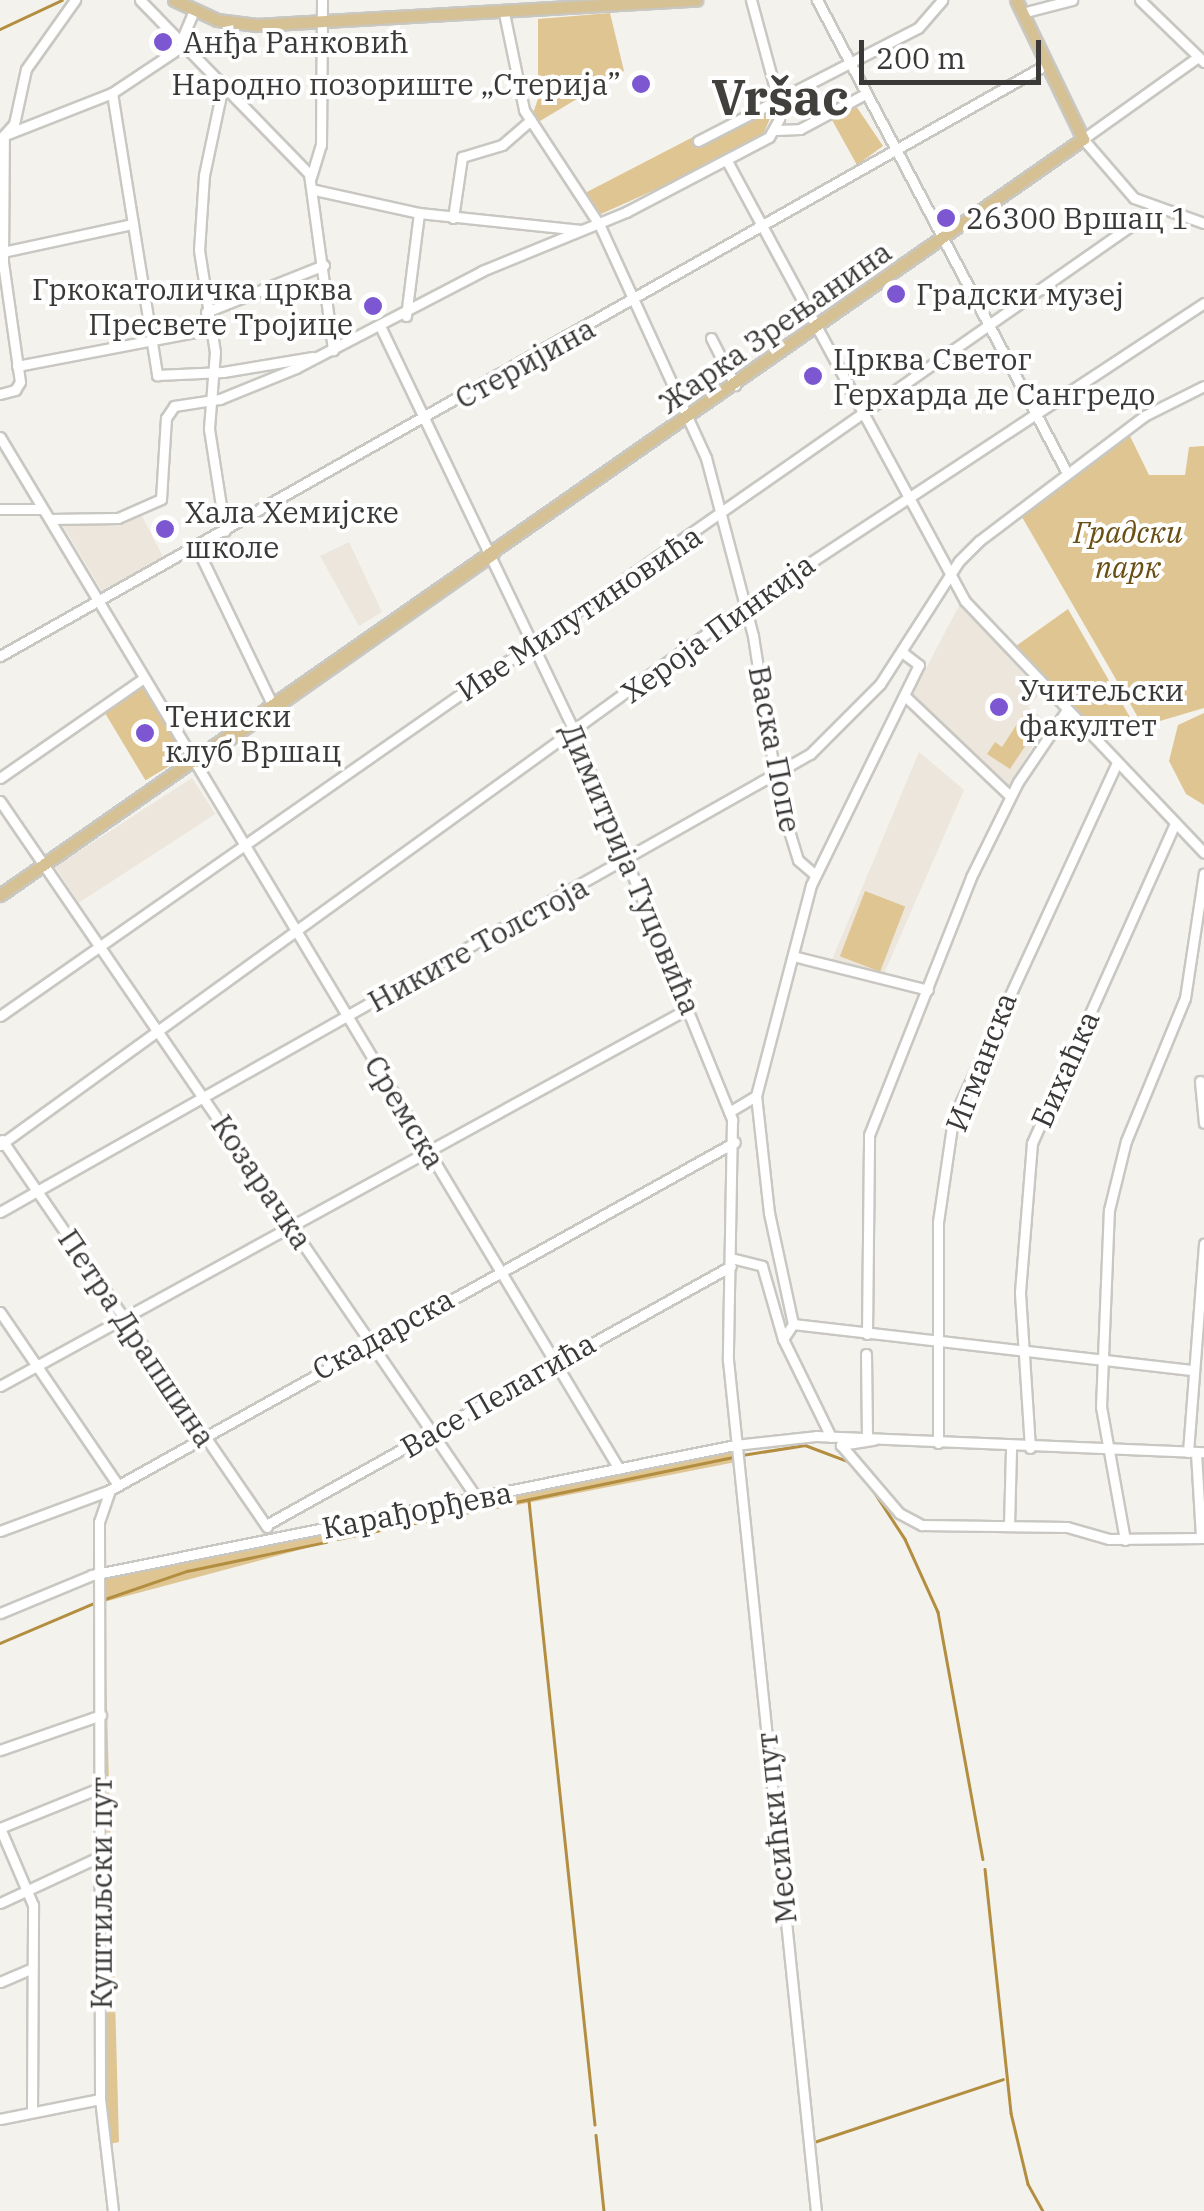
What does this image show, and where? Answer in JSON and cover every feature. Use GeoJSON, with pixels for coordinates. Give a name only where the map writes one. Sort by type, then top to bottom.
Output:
{"type":"FeatureCollection","features":[{"type":"Feature","properties":{"kind":"main road"},"geometry":{"type":"LineString","coordinates":[[174,0],[241,24],[322,24],[499,8],[696,0]]}},
{"type":"Feature","properties":{"kind":"main road"},"geometry":{"type":"LineString","coordinates":[[1016,0],[1083,138]]}},
{"type":"Feature","properties":{"kind":"main road","name":"Жарка Зрењанина"},"geometry":{"type":"LineString","coordinates":[[0,896],[690,417],[1083,138]]}},
{"type":"Feature","properties":{"kind":"main road","name":"Жарка Зрењанина"},"geometry":{"type":"LineString","coordinates":[[194,762],[290,702],[494,554]]}},
{"type":"Feature","properties":{"kind":"street"},"geometry":{"type":"LineString","coordinates":[[17,128],[26,69],[74,0]]}},
{"type":"Feature","properties":{"kind":"street"},"geometry":{"type":"LineString","coordinates":[[140,0],[311,177],[333,350]]}},
{"type":"Feature","properties":{"kind":"street"},"geometry":{"type":"LineString","coordinates":[[311,177],[321,146],[322,0]]}},
{"type":"Feature","properties":{"kind":"street"},"geometry":{"type":"LineString","coordinates":[[751,0],[778,100],[774,130]]}},
{"type":"Feature","properties":{"kind":"street"},"geometry":{"type":"LineString","coordinates":[[817,0],[934,228],[1068,474]]}},
{"type":"Feature","properties":{"kind":"street"},"geometry":{"type":"LineString","coordinates":[[698,141],[918,28],[942,0]]}},
{"type":"Feature","properties":{"kind":"street"},"geometry":{"type":"LineString","coordinates":[[1022,13],[1072,0]]}},
{"type":"Feature","properties":{"kind":"street"},"geometry":{"type":"LineString","coordinates":[[1140,0],[1201,60],[1083,138],[1119,186],[1156,208],[1203,219]]}},
{"type":"Feature","properties":{"kind":"street","name":"Васка Попе"},"geometry":{"type":"LineString","coordinates":[[499,8],[530,120],[599,224],[690,417],[725,514],[746,605],[774,774],[798,860],[815,876]]}},
{"type":"Feature","properties":{"kind":"street"},"geometry":{"type":"LineString","coordinates":[[0,394],[19,387],[2,259],[2,136],[112,93],[182,43],[194,10]]}},
{"type":"Feature","properties":{"kind":"street","name":"Стеријина"},"geometry":{"type":"LineString","coordinates":[[0,656],[634,302],[1046,64]]}},
{"type":"Feature","properties":{"kind":"street"},"geometry":{"type":"LineString","coordinates":[[223,85],[200,212],[214,372],[208,400],[225,531]]}},
{"type":"Feature","properties":{"kind":"street"},"geometry":{"type":"LineString","coordinates":[[112,93],[157,375],[214,372],[313,357]]}},
{"type":"Feature","properties":{"kind":"street"},"geometry":{"type":"LineString","coordinates":[[50,520],[118,518],[161,499],[168,410],[208,400],[382,328],[482,271],[599,224],[727,161],[774,130],[800,130],[864,94]]}},
{"type":"Feature","properties":{"kind":"street"},"geometry":{"type":"LineString","coordinates":[[453,218],[462,157],[502,145],[530,120]]}},
{"type":"Feature","properties":{"kind":"street"},"geometry":{"type":"LineString","coordinates":[[727,161],[950,578],[1066,711],[1204,853]]}},
{"type":"Feature","properties":{"kind":"street"},"geometry":{"type":"LineString","coordinates":[[315,190],[419,213],[584,230]]}},
{"type":"Feature","properties":{"kind":"street","name":"Иве Милутиновића"},"geometry":{"type":"LineString","coordinates":[[0,1016],[725,514],[1156,208]]}},
{"type":"Feature","properties":{"kind":"street"},"geometry":{"type":"LineString","coordinates":[[406,316],[419,213]]}},
{"type":"Feature","properties":{"kind":"street"},"geometry":{"type":"LineString","coordinates":[[2,259],[133,224]]}},
{"type":"Feature","properties":{"kind":"street"},"geometry":{"type":"LineString","coordinates":[[206,312],[324,266]]}},
{"type":"Feature","properties":{"kind":"street","name":"Хероја Пинкија"},"geometry":{"type":"LineString","coordinates":[[1,1142],[746,605],[1204,303]]}},
{"type":"Feature","properties":{"kind":"street","name":"Димитрија Туцовића"},"geometry":{"type":"LineString","coordinates":[[382,328],[494,554],[574,732],[690,1008],[729,1112],[735,1142],[728,1360],[736,1445]]}},
{"type":"Feature","properties":{"kind":"street"},"geometry":{"type":"LineString","coordinates":[[17,366],[211,330]]}},
{"type":"Feature","properties":{"kind":"street"},"geometry":{"type":"LineString","coordinates":[[711,338],[735,385]]}},
{"type":"Feature","properties":{"kind":"street","name":"Никите Толстоја"},"geometry":{"type":"LineString","coordinates":[[0,1212],[627,860],[829,739],[903,653],[950,578],[980,542],[1156,409],[1204,386]]}},
{"type":"Feature","properties":{"kind":"street","name":"Сремска"},"geometry":{"type":"LineString","coordinates":[[0,438],[4,451],[50,520],[619,1469]]}},
{"type":"Feature","properties":{"kind":"street"},"geometry":{"type":"LineString","coordinates":[[0,509],[40,509]]}},
{"type":"Feature","properties":{"kind":"street"},"geometry":{"type":"LineString","coordinates":[[196,546],[272,704]]}},
{"type":"Feature","properties":{"kind":"street"},"geometry":{"type":"LineString","coordinates":[[828,1437],[784,1339],[751,1100],[815,876],[919,665],[903,653]]}},
{"type":"Feature","properties":{"kind":"street"},"geometry":{"type":"LineString","coordinates":[[0,778],[144,678]]}},
{"type":"Feature","properties":{"kind":"street"},"geometry":{"type":"LineString","coordinates":[[905,696],[1010,796]]}},
{"type":"Feature","properties":{"kind":"street"},"geometry":{"type":"LineString","coordinates":[[867,1334],[867,1143],[1010,796],[1066,711]]}},
{"type":"Feature","properties":{"kind":"street","name":"Игманска"},"geometry":{"type":"LineString","coordinates":[[938,1443],[938,1222],[956,1108],[1116,764]]}},
{"type":"Feature","properties":{"kind":"street","name":"Козарачка"},"geometry":{"type":"LineString","coordinates":[[0,801],[478,1500]]}},
{"type":"Feature","properties":{"kind":"street","name":"Бихаћка"},"geometry":{"type":"LineString","coordinates":[[1030,1448],[1021,1355],[1021,1246],[1036,1128],[1174,825]]}},
{"type":"Feature","properties":{"kind":"street"},"geometry":{"type":"LineString","coordinates":[[1125,1540],[1108,1450],[1100,1360],[1112,1187],[1184,998],[1204,873]]}},
{"type":"Feature","properties":{"kind":"street"},"geometry":{"type":"LineString","coordinates":[[793,956],[928,990]]}},
{"type":"Feature","properties":{"kind":"street"},"geometry":{"type":"LineString","coordinates":[[0,1386],[690,1008]]}},
{"type":"Feature","properties":{"kind":"street"},"geometry":{"type":"LineString","coordinates":[[1200,1081],[1204,1124]]}},
{"type":"Feature","properties":{"kind":"street"},"geometry":{"type":"LineString","coordinates":[[729,1112],[751,1100]]}},
{"type":"Feature","properties":{"kind":"street","name":"Петра Драпшина"},"geometry":{"type":"LineString","coordinates":[[1,1142],[272,1539]]}},
{"type":"Feature","properties":{"kind":"street","name":"Скадарска"},"geometry":{"type":"LineString","coordinates":[[0,1531],[113,1486],[735,1142]]}},
{"type":"Feature","properties":{"kind":"street"},"geometry":{"type":"LineString","coordinates":[[845,1441],[899,1512],[930,1526],[1067,1526],[1125,1540],[1203,1538],[1191,1370],[1204,1244]]}},
{"type":"Feature","properties":{"kind":"street"},"geometry":{"type":"LineString","coordinates":[[731,1262],[773,1260]]}},
{"type":"Feature","properties":{"kind":"street"},"geometry":{"type":"LineString","coordinates":[[773,1260],[793,1324],[784,1339]]}},
{"type":"Feature","properties":{"kind":"street","name":"Васе Пелагића"},"geometry":{"type":"LineString","coordinates":[[266,1526],[554,1363],[721,1274],[731,1262]]}},
{"type":"Feature","properties":{"kind":"street"},"geometry":{"type":"LineString","coordinates":[[0,1312],[113,1486],[99,1522],[99,1574]]}},
{"type":"Feature","properties":{"kind":"street"},"geometry":{"type":"LineString","coordinates":[[793,1324],[1021,1355],[1191,1370]]}},
{"type":"Feature","properties":{"kind":"street"},"geometry":{"type":"LineString","coordinates":[[855,1457],[868,1440],[866,1354]]}},
{"type":"Feature","properties":{"kind":"street","name":"Карађорђева"},"geometry":{"type":"LineString","coordinates":[[0,1613],[99,1574],[736,1445],[828,1437],[845,1441],[1196,1452]]}},
{"type":"Feature","properties":{"kind":"street","name":"Месићки пут"},"geometry":{"type":"LineString","coordinates":[[736,1445],[816,2211]]}},
{"type":"Feature","properties":{"kind":"street"},"geometry":{"type":"LineString","coordinates":[[1009,1526],[1011,1447]]}},
{"type":"Feature","properties":{"kind":"street","name":"Куштиљски пут"},"geometry":{"type":"LineString","coordinates":[[99,1574],[100,2098],[112,2211]]}},
{"type":"Feature","properties":{"kind":"street"},"geometry":{"type":"LineString","coordinates":[[0,1750],[101,1715]]}},
{"type":"Feature","properties":{"kind":"street"},"geometry":{"type":"LineString","coordinates":[[32,2112],[28,1890],[0,1828],[102,1787]]}},
{"type":"Feature","properties":{"kind":"street"},"geometry":{"type":"LineString","coordinates":[[0,1903],[102,1856]]}},
{"type":"Feature","properties":{"kind":"street"},"geometry":{"type":"LineString","coordinates":[[0,1982],[32,1969]]}},
{"type":"Feature","properties":{"kind":"street"},"geometry":{"type":"LineString","coordinates":[[0,2119],[100,2098]]}},
{"type":"Feature","properties":{"kind":"shaded area"},"geometry":{"type":"Polygon","coordinates":[[[142,516],[163,557],[102,591],[62,524],[142,516]]]}},
{"type":"Feature","properties":{"kind":"shaded area"},"geometry":{"type":"Polygon","coordinates":[[[349,542],[382,612],[359,626],[320,556],[349,542]]]}},
{"type":"Feature","properties":{"kind":"shaded area"},"geometry":{"type":"Polygon","coordinates":[[[960,604],[1041,693],[1028,707],[1047,722],[1008,788],[912,695],[960,604]]]}},
{"type":"Feature","properties":{"kind":"shaded area"},"geometry":{"type":"Polygon","coordinates":[[[919,752],[964,790],[883,976],[831,962],[919,752]]]}},
{"type":"Feature","properties":{"kind":"shaded area"},"geometry":{"type":"Polygon","coordinates":[[[192,778],[215,814],[79,903],[55,867],[192,778]]]}},
{"type":"Feature","properties":{"kind":"green space"},"geometry":{"type":"Polygon","coordinates":[[[610,13],[624,71],[540,121],[532,116],[538,99],[538,19],[610,13]]]}},
{"type":"Feature","properties":{"kind":"green space"},"geometry":{"type":"Polygon","coordinates":[[[856,106],[883,146],[857,165],[832,120],[856,106]]]}},
{"type":"Feature","properties":{"kind":"green space"},"geometry":{"type":"Polygon","coordinates":[[[766,110],[771,116],[763,135],[690,174],[601,214],[585,193],[695,136],[699,140],[766,110]]]}},
{"type":"Feature","properties":{"kind":"green space","name":"Градски парк"},"geometry":{"type":"Polygon","coordinates":[[[1129,434],[1149,475],[1185,475],[1189,447],[1204,446],[1204,708],[1143,726],[1022,517],[1129,434]]]}},
{"type":"Feature","properties":{"kind":"green space"},"geometry":{"type":"Polygon","coordinates":[[[1068,609],[1131,719],[1097,735],[1016,646],[1068,609]]]}},
{"type":"Feature","properties":{"kind":"green space","name":"Тениски клуб Вршац"},"geometry":{"type":"Polygon","coordinates":[[[143,685],[186,756],[145,780],[103,709],[143,685]]]}},
{"type":"Feature","properties":{"kind":"green space"},"geometry":{"type":"Polygon","coordinates":[[[1204,713],[1204,805],[1186,794],[1169,761],[1178,725],[1204,713]]]}},
{"type":"Feature","properties":{"kind":"green space"},"geometry":{"type":"Polygon","coordinates":[[[1023,715],[1039,725],[1010,769],[987,754],[995,742],[1002,747],[1023,715]]]}},
{"type":"Feature","properties":{"kind":"green space"},"geometry":{"type":"Polygon","coordinates":[[[865,891],[905,906],[880,972],[840,956],[865,891]]]}},
{"type":"Feature","properties":{"kind":"green space"},"geometry":{"type":"Polygon","coordinates":[[[734,1446],[736,1462],[329,1542],[104,1602],[119,2142],[105,2145],[99,1574],[734,1446]]]}},
{"type":"Feature","properties":{"kind":"waterway"},"geometry":{"type":"LineString","coordinates":[[0,29],[62,0]]}},
{"type":"Feature","properties":{"kind":"waterway"},"geometry":{"type":"LineString","coordinates":[[742,1455],[805,1445],[850,1462]]}},
{"type":"Feature","properties":{"kind":"waterway"},"geometry":{"type":"LineString","coordinates":[[337,1539],[732,1457]]}},
{"type":"Feature","properties":{"kind":"waterway"},"geometry":{"type":"LineString","coordinates":[[871,1487],[905,1539],[938,1612],[983,1859]]}},
{"type":"Feature","properties":{"kind":"waterway"},"geometry":{"type":"LineString","coordinates":[[529,1501],[595,2125]]}},
{"type":"Feature","properties":{"kind":"waterway"},"geometry":{"type":"LineString","coordinates":[[105,1599],[187,1571],[326,1542]]}},
{"type":"Feature","properties":{"kind":"waterway"},"geometry":{"type":"LineString","coordinates":[[0,1643],[94,1603]]}},
{"type":"Feature","properties":{"kind":"waterway"},"geometry":{"type":"LineString","coordinates":[[985,1869],[1011,2113],[1028,2184],[1043,2211]]}},
{"type":"Feature","properties":{"kind":"waterway"},"geometry":{"type":"LineString","coordinates":[[811,2143],[1003,2079]]}},
{"type":"Feature","properties":{"kind":"waterway"},"geometry":{"type":"LineString","coordinates":[[596,2135],[604,2211]]}},
{"type":"Feature","properties":{"kind":"place","name":"Анђа Ранковић"},"geometry":{"type":"Point","coordinates":[163,42]}},
{"type":"Feature","properties":{"kind":"place","name":"Народно позориште „Стерија”"},"geometry":{"type":"Point","coordinates":[641,84]}},
{"type":"Feature","properties":{"kind":"place","name":"26300 Вршац 1"},"geometry":{"type":"Point","coordinates":[946,218]}},
{"type":"Feature","properties":{"kind":"place","name":"Градски музеј"},"geometry":{"type":"Point","coordinates":[896,294]}},
{"type":"Feature","properties":{"kind":"place","name":"Гркокатоличка црква Пресвете Тројице"},"geometry":{"type":"Point","coordinates":[373,306]}},
{"type":"Feature","properties":{"kind":"place","name":"Црква Светог Герхарда де Сангредо"},"geometry":{"type":"Point","coordinates":[813,376]}},
{"type":"Feature","properties":{"kind":"place","name":"Хала Хемијске школе"},"geometry":{"type":"Point","coordinates":[165,529]}},
{"type":"Feature","properties":{"kind":"place","name":"Учитељски факултет"},"geometry":{"type":"Point","coordinates":[999,707]}},
{"type":"Feature","properties":{"kind":"place","name":"Тениски клуб Вршац"},"geometry":{"type":"Point","coordinates":[145,733]}},
{"type":"Feature","properties":{"kind":"district","name":"Vršac"},"geometry":{"type":"Point","coordinates":[780,97]}}]}
